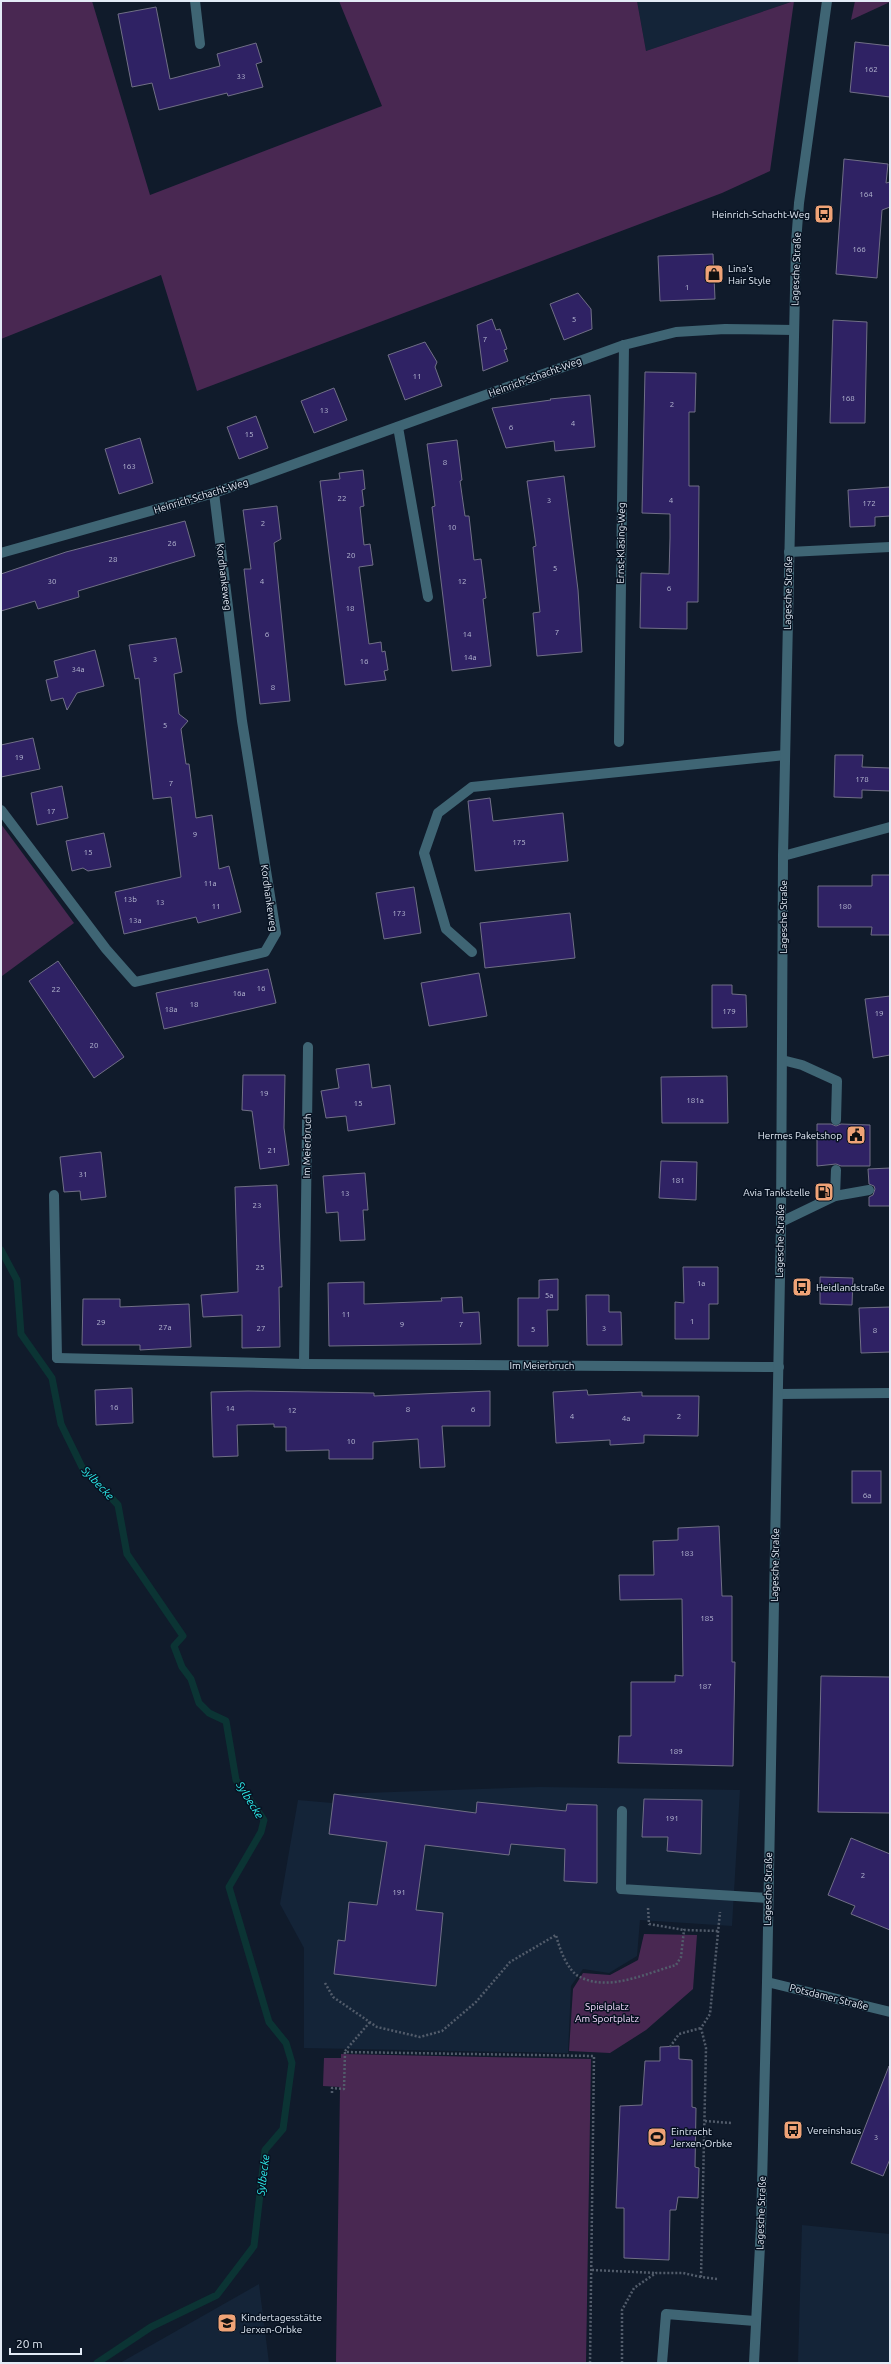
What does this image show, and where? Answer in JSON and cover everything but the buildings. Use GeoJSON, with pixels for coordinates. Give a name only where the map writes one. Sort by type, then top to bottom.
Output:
{"type":"FeatureCollection","features":[{"type":"Feature","properties":{"kind":"street"},"geometry":{"type":"LineString","coordinates":[[194,1],[200,44]]}},
{"type":"Feature","properties":{"kind":"street","name":"Lagesche Straße"},"geometry":{"type":"LineString","coordinates":[[754,2363],[761,2226],[767,1982],[779,1367],[783,856],[794,330],[799,203],[827,1]]}},
{"type":"Feature","properties":{"kind":"street","name":"Heinrich-Schacht-Weg"},"geometry":{"type":"LineString","coordinates":[[1,553],[214,494],[624,345],[676,332],[725,329],[794,330]]}},
{"type":"Feature","properties":{"kind":"street","name":"Ernst-Klasing-Weg"},"geometry":{"type":"LineString","coordinates":[[619,742],[624,345]]}},
{"type":"Feature","properties":{"kind":"street"},"geometry":{"type":"LineString","coordinates":[[398,427],[428,597]]}},
{"type":"Feature","properties":{"kind":"street","name":"Kordhankeweg"},"geometry":{"type":"LineString","coordinates":[[1,810],[106,949],[135,982],[265,952],[276,933],[242,721],[214,494]]}},
{"type":"Feature","properties":{"kind":"street"},"geometry":{"type":"LineString","coordinates":[[789,552],[890,547]]}},
{"type":"Feature","properties":{"kind":"street"},"geometry":{"type":"LineString","coordinates":[[472,952],[446,929],[424,853],[438,813],[472,787],[785,755]]}},
{"type":"Feature","properties":{"kind":"street"},"geometry":{"type":"LineString","coordinates":[[783,856],[890,828]]}},
{"type":"Feature","properties":{"kind":"street","name":"Im Meierbruch"},"geometry":{"type":"LineString","coordinates":[[304,1364],[308,1047]]}},
{"type":"Feature","properties":{"kind":"street"},"geometry":{"type":"LineString","coordinates":[[782,1060],[802,1065],[837,1081],[836,1120]]}},
{"type":"Feature","properties":{"kind":"street"},"geometry":{"type":"LineString","coordinates":[[835,1196],[836,1170]]}},
{"type":"Feature","properties":{"kind":"street"},"geometry":{"type":"LineString","coordinates":[[781,1222],[835,1196],[869,1190]]}},
{"type":"Feature","properties":{"kind":"street","name":"Im Meierbruch"},"geometry":{"type":"LineString","coordinates":[[54,1195],[57,1358],[304,1364],[779,1367]]}},
{"type":"Feature","properties":{"kind":"street"},"geometry":{"type":"LineString","coordinates":[[778,1394],[890,1394]]}},
{"type":"Feature","properties":{"kind":"street"},"geometry":{"type":"LineString","coordinates":[[622,1811],[621,1889],[768,1898]]}},
{"type":"Feature","properties":{"kind":"street","name":"Potsdamer Straße"},"geometry":{"type":"LineString","coordinates":[[767,1982],[890,2012]]}},
{"type":"Feature","properties":{"kind":"street"},"geometry":{"type":"LineString","coordinates":[[662,2363],[666,2314],[756,2321]]}},
{"type":"Feature","properties":{"kind":"path"},"geometry":{"type":"LineString","coordinates":[[648,1891],[649,1924],[684,1930],[718,1931],[710,2014],[700,2028],[679,2034],[670,2047]]}},
{"type":"Feature","properties":{"kind":"path"},"geometry":{"type":"LineString","coordinates":[[325,1983],[333,1997],[377,2027],[420,2037],[442,2031],[476,2002],[510,1962],[556,1935],[562,1956],[578,1977],[606,1984],[676,1965],[681,1957],[684,1930]]}},
{"type":"Feature","properties":{"kind":"path"},"geometry":{"type":"LineString","coordinates":[[332,2093],[332,2088],[344,2088],[345,2052],[370,2022]]}},
{"type":"Feature","properties":{"kind":"path"},"geometry":{"type":"LineString","coordinates":[[700,2028],[706,2048],[701,2277]]}},
{"type":"Feature","properties":{"kind":"path"},"geometry":{"type":"LineString","coordinates":[[345,2052],[594,2056],[590,2363]]}},
{"type":"Feature","properties":{"kind":"path"},"geometry":{"type":"LineString","coordinates":[[704,2121],[731,2123]]}},
{"type":"Feature","properties":{"kind":"path"},"geometry":{"type":"LineString","coordinates":[[592,2270],[683,2273],[717,2279]]}},
{"type":"Feature","properties":{"kind":"path"},"geometry":{"type":"LineString","coordinates":[[622,2363],[622,2310],[634,2288],[656,2273]]}},
{"type":"Feature","properties":{"kind":"shaded area"},"geometry":{"type":"Polygon","coordinates":[[[637,1],[794,1],[646,51],[637,1]]]}},
{"type":"Feature","properties":{"kind":"shaded area"},"geometry":{"type":"Polygon","coordinates":[[[540,1787],[740,1790],[732,1926],[640,1920],[637,1956],[609,1973],[583,1969],[571,1986],[568,2053],[304,2048],[304,1948],[280,1904],[298,1800],[332,1803],[335,1794],[540,1787]]]}},
{"type":"Feature","properties":{"kind":"shaded area"},"geometry":{"type":"Polygon","coordinates":[[[802,2225],[890,2234],[890,2363],[798,2363],[802,2225]]]}},
{"type":"Feature","properties":{"kind":"shaded area","name":"Kindertagesstätte Jerxen-Orbke"},"geometry":{"type":"Polygon","coordinates":[[[259,2284],[269,2363],[120,2363],[259,2284]]]}},
{"type":"Feature","properties":{"kind":"green space"},"geometry":{"type":"Polygon","coordinates":[[[1,1],[92,1],[150,195],[382,106],[339,1],[637,1],[646,51],[794,1],[770,171],[722,193],[197,391],[161,275],[1,339],[1,1]]]}},
{"type":"Feature","properties":{"kind":"green space"},"geometry":{"type":"Polygon","coordinates":[[[855,1],[890,1],[890,2],[851,20],[855,1]]]}},
{"type":"Feature","properties":{"kind":"green space"},"geometry":{"type":"Polygon","coordinates":[[[1,824],[74,923],[2,976],[1,975],[1,824]]]}},
{"type":"Feature","properties":{"kind":"green space","name":"Spielplatz Am Sportplatz"},"geometry":{"type":"Polygon","coordinates":[[[644,1934],[697,1935],[693,1989],[646,2030],[610,2053],[569,2051],[573,1989],[583,1973],[610,1975],[638,1960],[644,1934]]]}},
{"type":"Feature","properties":{"kind":"green space"},"geometry":{"type":"Polygon","coordinates":[[[341,2054],[591,2059],[586,2363],[336,2363],[340,2087],[323,2086],[324,2058],[341,2058],[341,2054]]]}},
{"type":"Feature","properties":{"kind":"waterway","name":"Sylbecke"},"geometry":{"type":"LineString","coordinates":[[1,1250],[17,1280],[21,1334],[52,1378],[61,1424],[82,1467],[118,1505],[127,1554],[183,1636],[174,1646],[182,1667],[191,1679],[199,1703],[209,1713],[226,1721],[236,1780],[264,1820],[261,1832],[229,1887],[269,2022],[286,2043],[292,2063],[283,2129],[265,2150],[254,2246],[217,2295],[151,2327],[97,2363]]}},
{"type":"Feature","properties":{"kind":"place","name":"Heinrich-Schacht-Weg"},"geometry":{"type":"Point","coordinates":[824,214]}},
{"type":"Feature","properties":{"kind":"place","name":"Lina's Hair Style"},"geometry":{"type":"Point","coordinates":[714,274]}},
{"type":"Feature","properties":{"kind":"place","name":"Hermes Paketshop"},"geometry":{"type":"Point","coordinates":[856,1135]}},
{"type":"Feature","properties":{"kind":"place","name":"Avia Tankstelle"},"geometry":{"type":"Point","coordinates":[824,1192]}},
{"type":"Feature","properties":{"kind":"place","name":"Heidlandstraße"},"geometry":{"type":"Point","coordinates":[802,1287]}},
{"type":"Feature","properties":{"kind":"place","name":"Vereinshaus"},"geometry":{"type":"Point","coordinates":[793,2130]}},
{"type":"Feature","properties":{"kind":"place","name":"Eintracht Jerxen-Orbke"},"geometry":{"type":"Point","coordinates":[657,2137]}},
{"type":"Feature","properties":{"kind":"place","name":"Kindertagesstätte Jerxen-Orbke"},"geometry":{"type":"Point","coordinates":[227,2323]}}]}
